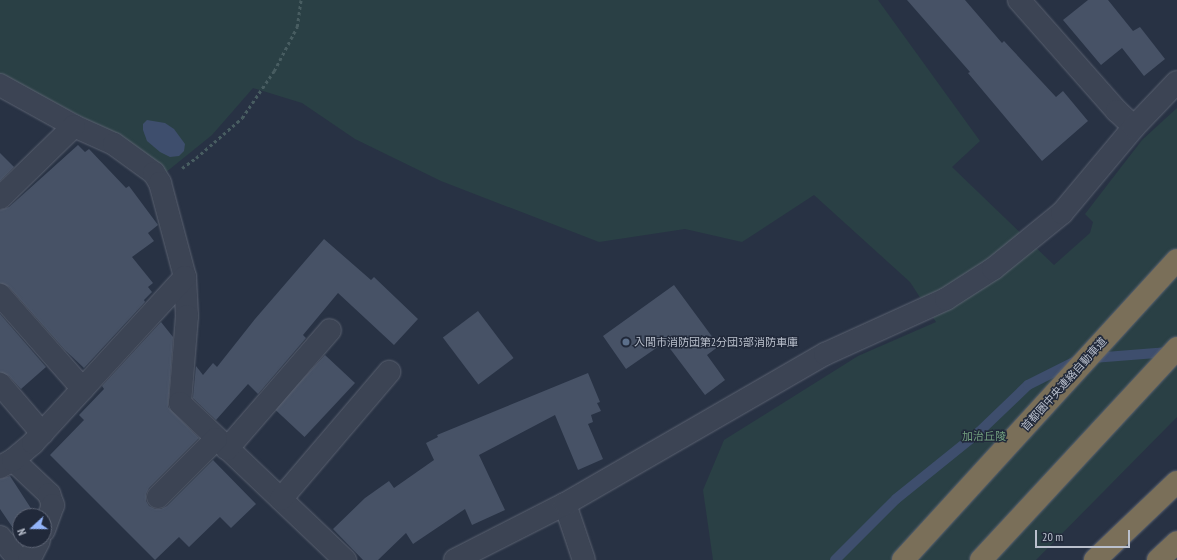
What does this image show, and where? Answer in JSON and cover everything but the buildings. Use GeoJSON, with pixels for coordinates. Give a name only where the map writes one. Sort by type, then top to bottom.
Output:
{"type":"FeatureCollection","features":[{"type":"Feature","properties":{"kind":"highway","name":"首都圏中央連絡自動車道"},"geometry":{"type":"LineString","coordinates":[[902,560],[1177,260]]}},
{"type":"Feature","properties":{"kind":"highway"},"geometry":{"type":"LineString","coordinates":[[981,560],[1177,348]]}},
{"type":"Feature","properties":{"kind":"highway"},"geometry":{"type":"LineString","coordinates":[[1095,560],[1177,482]]}},
{"type":"Feature","properties":{"kind":"highway"},"geometry":{"type":"LineString","coordinates":[[1158,560],[1177,542]]}},
{"type":"Feature","properties":{"kind":"street"},"geometry":{"type":"LineString","coordinates":[[1019,0],[1117,111],[1134,127]]}},
{"type":"Feature","properties":{"kind":"street"},"geometry":{"type":"LineString","coordinates":[[455,560],[565,504],[825,354],[946,299],[993,270],[1062,213],[1134,127],[1177,82]]}},
{"type":"Feature","properties":{"kind":"street"},"geometry":{"type":"LineString","coordinates":[[0,85],[74,126],[114,144],[154,173],[160,183],[185,277],[186,316],[180,403],[345,560]]}},
{"type":"Feature","properties":{"kind":"street"},"geometry":{"type":"LineString","coordinates":[[0,198],[74,126]]}},
{"type":"Feature","properties":{"kind":"street"},"geometry":{"type":"LineString","coordinates":[[52,508],[53,505],[49,494],[6,464],[42,433],[185,277]]}},
{"type":"Feature","properties":{"kind":"street"},"geometry":{"type":"LineString","coordinates":[[0,296],[83,389]]}},
{"type":"Feature","properties":{"kind":"street"},"geometry":{"type":"LineString","coordinates":[[158,497],[222,444],[330,330]]}},
{"type":"Feature","properties":{"kind":"street"},"geometry":{"type":"LineString","coordinates":[[281,499],[389,372]]}},
{"type":"Feature","properties":{"kind":"street"},"geometry":{"type":"LineString","coordinates":[[0,384],[42,433]]}},
{"type":"Feature","properties":{"kind":"street"},"geometry":{"type":"LineString","coordinates":[[565,504],[584,560]]}},
{"type":"Feature","properties":{"kind":"street"},"geometry":{"type":"LineString","coordinates":[[0,537],[19,560]]}},
{"type":"Feature","properties":{"kind":"street"},"geometry":{"type":"LineString","coordinates":[[29,560],[35,548]]}},
{"type":"Feature","properties":{"kind":"path"},"geometry":{"type":"LineString","coordinates":[[160,183],[196,158],[242,118],[274,71],[297,27],[301,0]]}},
{"type":"Feature","properties":{"kind":"green space","name":"加治丘陵"},"geometry":{"type":"Polygon","coordinates":[[[0,0],[878,0],[980,141],[952,167],[1054,265],[1090,233],[1093,222],[1085,214],[1142,140],[1177,108],[1177,417],[1036,560],[713,560],[703,490],[724,440],[858,356],[936,322],[910,282],[814,195],[742,242],[685,229],[599,242],[441,181],[355,139],[302,103],[253,88],[212,135],[165,173],[99,126],[0,74],[0,0]]]}},
{"type":"Feature","properties":{"kind":"water"},"geometry":{"type":"Polygon","coordinates":[[[147,120],[165,123],[174,129],[185,144],[184,151],[179,156],[170,157],[160,152],[147,141],[143,130],[143,124],[147,120]]]}},
{"type":"Feature","properties":{"kind":"waterway"},"geometry":{"type":"LineString","coordinates":[[835,560],[896,499],[979,432],[1028,385],[1080,359],[1169,352]]}},
{"type":"Feature","properties":{"kind":"place","name":"入間市消防団第2分団3部消防車庫"},"geometry":{"type":"Point","coordinates":[626,342]}}]}
